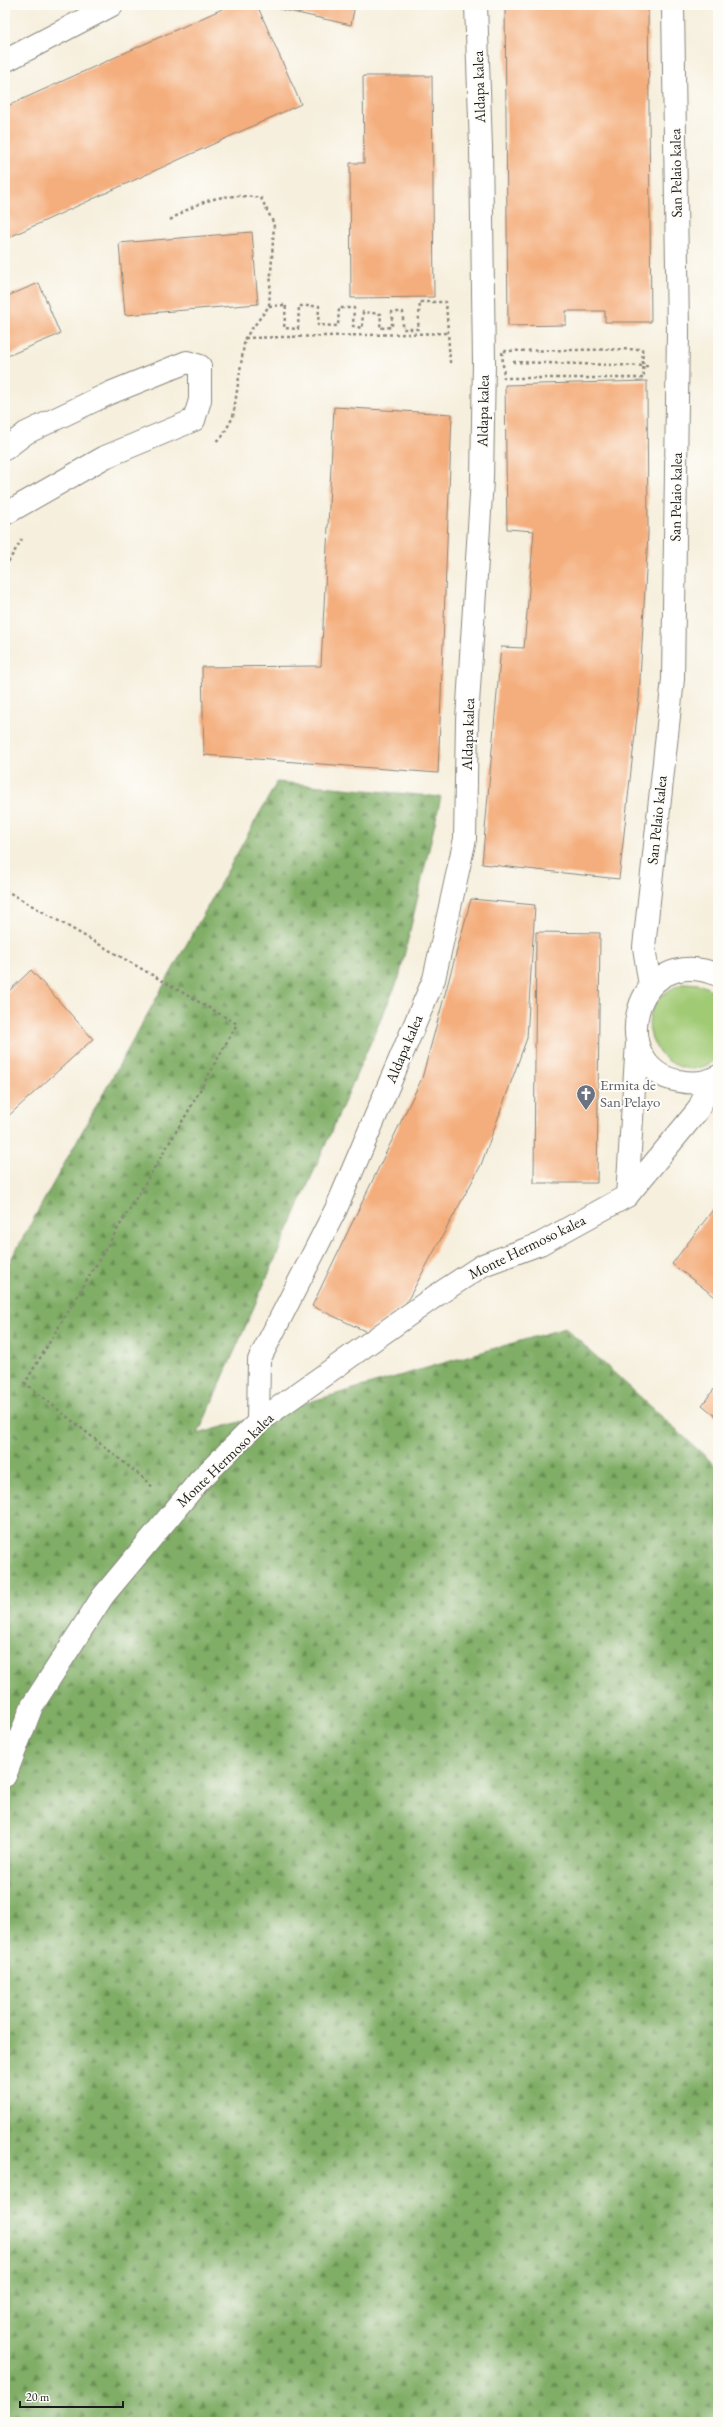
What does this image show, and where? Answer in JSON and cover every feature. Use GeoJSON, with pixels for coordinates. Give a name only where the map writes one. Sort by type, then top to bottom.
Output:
{"type":"FeatureCollection","features":[{"type":"Feature","properties":{"kind":"street"},"geometry":{"type":"LineString","coordinates":[[5,61],[112,5]]}},
{"type":"Feature","properties":{"kind":"street","name":"Aldapa kalea"},"geometry":{"type":"LineString","coordinates":[[258,1422],[259,1360],[336,1210],[434,979],[464,839],[467,720],[482,479],[493,362],[481,146],[476,5]]}},
{"type":"Feature","properties":{"kind":"street","name":"San Pelaio kalea"},"geometry":{"type":"LineString","coordinates":[[650,986],[644,947],[673,663],[678,362],[673,5]]}},
{"type":"Feature","properties":{"kind":"street"},"geometry":{"type":"LineString","coordinates":[[5,449],[26,433],[110,393],[187,362],[200,366],[200,400],[194,420],[105,457],[5,514]]}},
{"type":"Feature","properties":{"kind":"street"},"geometry":{"type":"LineString","coordinates":[[628,1196],[637,1041],[636,1015],[640,1003],[650,986],[666,975],[684,969],[704,969],[718,975]]}},
{"type":"Feature","properties":{"kind":"street"},"geometry":{"type":"LineString","coordinates":[[637,1041],[645,1058],[657,1072],[674,1080],[693,1084],[715,1078]]}},
{"type":"Feature","properties":{"kind":"street","name":"Monte Hermoso kalea"},"geometry":{"type":"LineString","coordinates":[[5,1776],[32,1706],[103,1596],[199,1481],[258,1422],[434,1297],[483,1265],[540,1244],[628,1196],[698,1110],[715,1078]]}},
{"type":"Feature","properties":{"kind":"path"},"geometry":{"type":"LineString","coordinates":[[269,306],[286,305],[284,328],[298,329],[299,306],[319,306],[318,325],[338,326],[339,308],[354,308],[353,326],[362,328],[363,312],[381,314],[380,328],[392,327],[392,312],[403,312],[403,329],[418,329],[420,302],[446,302],[450,362]]}},
{"type":"Feature","properties":{"kind":"path"},"geometry":{"type":"LineString","coordinates":[[245,338],[448,334]]}},
{"type":"Feature","properties":{"kind":"path"},"geometry":{"type":"LineString","coordinates":[[642,349],[644,378],[504,378],[493,362],[502,351],[642,349]]}},
{"type":"Feature","properties":{"kind":"path"},"geometry":{"type":"LineString","coordinates":[[493,362],[628,366]]}},
{"type":"Feature","properties":{"kind":"path"},"geometry":{"type":"LineString","coordinates":[[5,890],[237,1024],[189,1110],[25,1383],[147,1481],[173,1511]]}},
{"type":"Feature","properties":{"kind":"path"},"geometry":{"type":"LineString","coordinates":[[448,2422],[456,2418],[461,2422]]}},
{"type":"Feature","properties":{"kind":"green space"},"geometry":{"type":"Polygon","coordinates":[[[277,782],[441,797],[399,978],[198,1434],[565,1328],[718,1468],[718,2422],[5,2422],[5,1270],[277,782]]]}},
{"type":"Feature","properties":{"kind":"green space"},"geometry":{"type":"Polygon","coordinates":[[[685,983],[699,984],[718,993],[718,1058],[699,1068],[682,1067],[666,1059],[655,1045],[650,1028],[652,1011],[663,995],[685,983]]]}},
{"type":"Feature","properties":{"kind":"building"},"geometry":{"type":"Polygon","coordinates":[[[231,5],[257,5],[301,104],[5,239],[5,107],[231,5]]]}},
{"type":"Feature","properties":{"kind":"building"},"geometry":{"type":"Polygon","coordinates":[[[261,5],[355,5],[351,25],[261,5]]]}},
{"type":"Feature","properties":{"kind":"building"},"geometry":{"type":"Polygon","coordinates":[[[505,5],[648,5],[651,322],[605,322],[605,311],[566,311],[566,325],[508,326],[505,5]]]}},
{"type":"Feature","properties":{"kind":"building"},"geometry":{"type":"Polygon","coordinates":[[[363,76],[432,76],[434,297],[351,298],[350,163],[364,163],[363,76]]]}},
{"type":"Feature","properties":{"kind":"building"},"geometry":{"type":"Polygon","coordinates":[[[252,232],[258,304],[125,315],[119,243],[252,232]]]}},
{"type":"Feature","properties":{"kind":"building"},"geometry":{"type":"Polygon","coordinates":[[[39,283],[60,334],[5,357],[5,297],[39,283]]]}},
{"type":"Feature","properties":{"kind":"building"},"geometry":{"type":"Polygon","coordinates":[[[647,381],[648,533],[639,698],[619,879],[482,864],[501,647],[524,648],[534,531],[507,529],[505,385],[647,381]]]}},
{"type":"Feature","properties":{"kind":"building"},"geometry":{"type":"Polygon","coordinates":[[[334,407],[452,414],[438,773],[204,755],[202,667],[321,666],[334,407]]]}},
{"type":"Feature","properties":{"kind":"building"},"geometry":{"type":"Polygon","coordinates":[[[471,899],[535,905],[527,1038],[481,1165],[405,1305],[367,1332],[312,1306],[422,1078],[471,899]]]}},
{"type":"Feature","properties":{"kind":"building"},"geometry":{"type":"Polygon","coordinates":[[[536,932],[600,933],[597,1183],[534,1183],[536,932]]]}},
{"type":"Feature","properties":{"kind":"building"},"geometry":{"type":"Polygon","coordinates":[[[31,970],[93,1039],[5,1119],[5,995],[31,970]]]}},
{"type":"Feature","properties":{"kind":"building"},"geometry":{"type":"Polygon","coordinates":[[[718,1203],[718,1299],[672,1264],[718,1203]]]}},
{"type":"Feature","properties":{"kind":"building"},"geometry":{"type":"Polygon","coordinates":[[[718,1384],[718,1418],[702,1405],[718,1384]]]}},
{"type":"Feature","properties":{"kind":"place","name":"Ermita de San Pelayo"},"geometry":{"type":"Point","coordinates":[586,1111]}}]}
